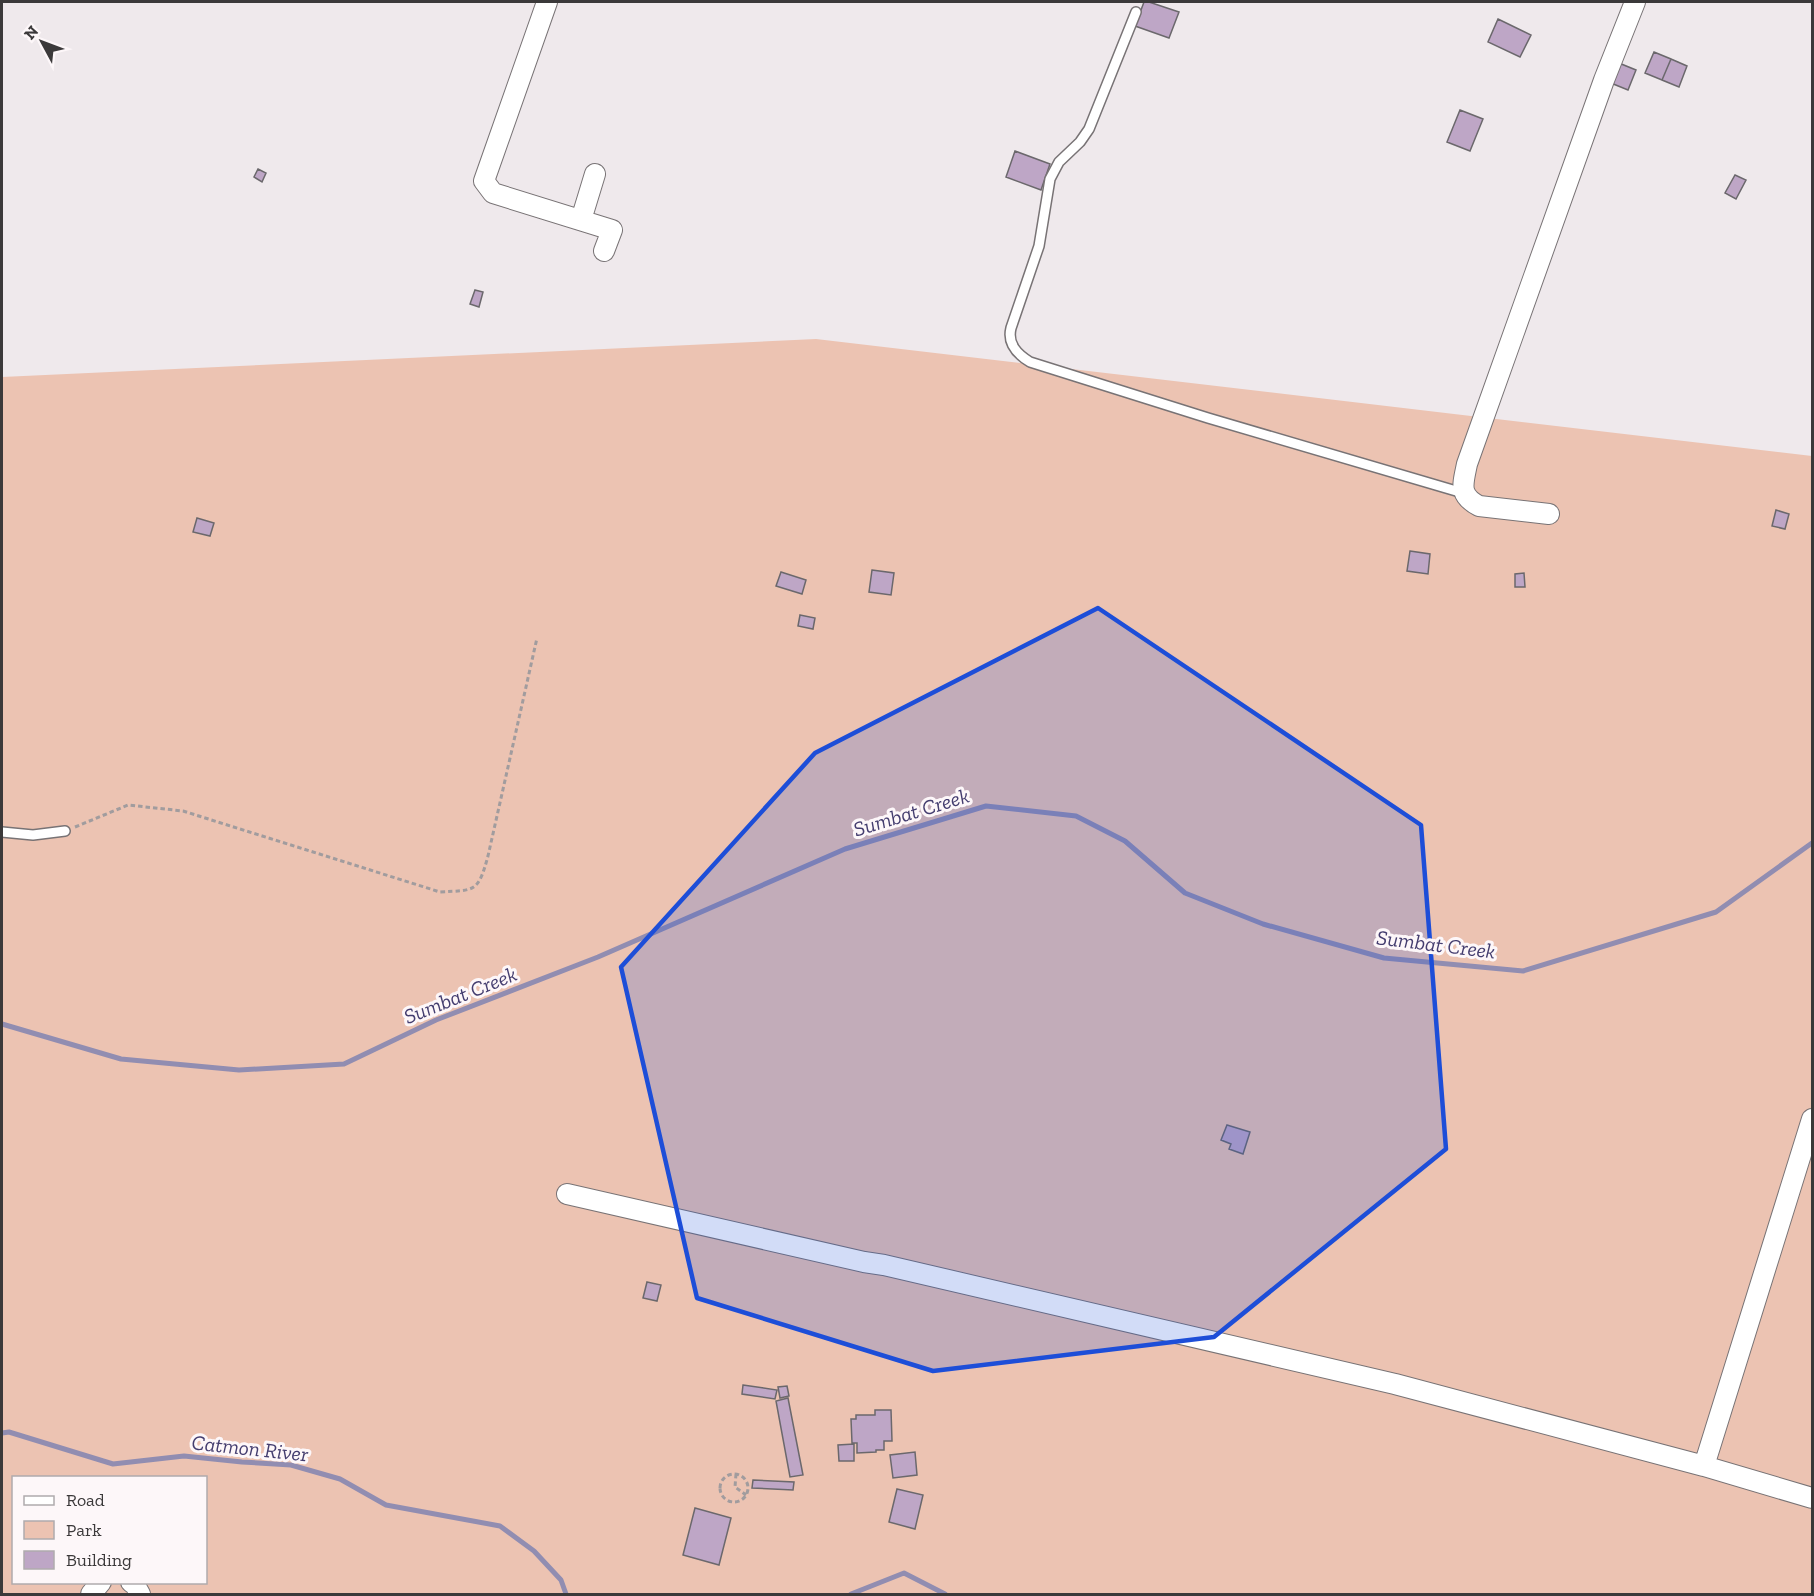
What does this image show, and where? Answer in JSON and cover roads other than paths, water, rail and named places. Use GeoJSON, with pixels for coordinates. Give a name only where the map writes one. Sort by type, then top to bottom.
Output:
{"type":"FeatureCollection","features":[{"type":"Feature","properties":{"kind":"street"},"geometry":{"type":"LineString","coordinates":[[547,2],[484,181],[493,193],[612,230],[604,251]]}},
{"type":"Feature","properties":{"kind":"street"},"geometry":{"type":"LineString","coordinates":[[1549,514],[1479,506],[1469,501],[1463,493],[1467,464],[1604,80],[1635,2]]}},
{"type":"Feature","properties":{"kind":"street"},"geometry":{"type":"LineString","coordinates":[[582,220],[595,174]]}},
{"type":"Feature","properties":{"kind":"street"},"geometry":{"type":"LineString","coordinates":[[1704,1466],[1812,1119]]}},
{"type":"Feature","properties":{"kind":"street"},"geometry":{"type":"LineString","coordinates":[[567,1194],[1395,1384],[1704,1466],[1812,1498]]}},
{"type":"Feature","properties":{"kind":"lane"},"geometry":{"type":"LineString","coordinates":[[1136,12],[1089,129],[1080,142],[1059,162],[1050,179],[1039,246],[1011,328],[1010,341],[1016,350],[1030,362],[1208,418],[1463,493]]}},
{"type":"Feature","properties":{"kind":"lane"},"geometry":{"type":"LineString","coordinates":[[2,832],[33,835],[65,831]]}},
{"type":"Feature","properties":{"kind":"waterway","name":"Sumbat Creek"},"geometry":{"type":"LineString","coordinates":[[2,1024],[121,1059],[239,1070],[344,1064],[436,1020],[598,957],[845,849],[986,806],[1076,816],[1125,841],[1185,893],[1263,924],[1384,958],[1523,971],[1716,912],[1812,843]]}},
{"type":"Feature","properties":{"kind":"waterway","name":"Catmon River"},"geometry":{"type":"LineString","coordinates":[[2,1433],[9,1432],[113,1464],[184,1456],[291,1465],[340,1479],[386,1505],[500,1526],[534,1551],[561,1580],[566,1594]]}},
{"type":"Feature","properties":{"kind":"waterway","name":"Catmon River"},"geometry":{"type":"LineString","coordinates":[[851,1594],[904,1573],[945,1594]]}}]}
